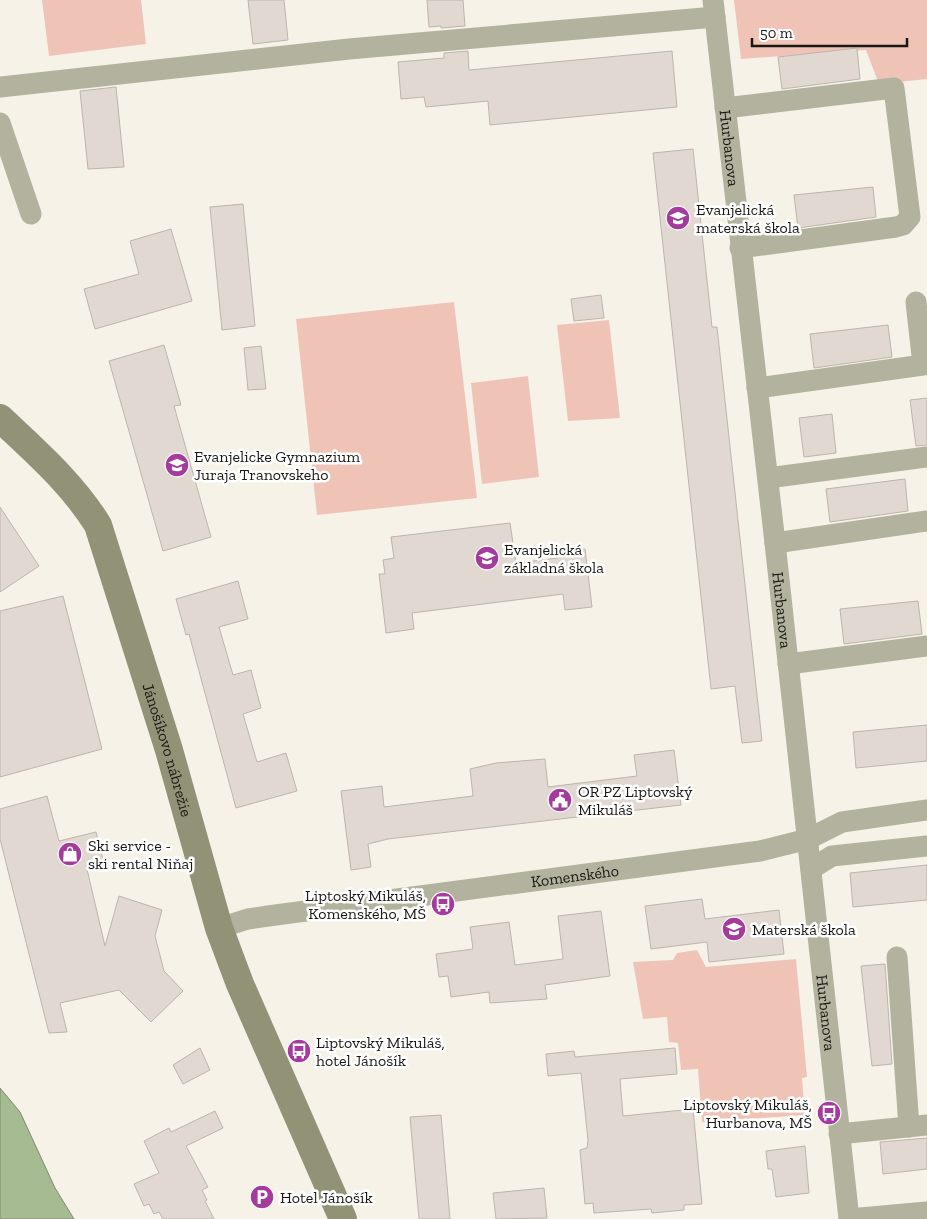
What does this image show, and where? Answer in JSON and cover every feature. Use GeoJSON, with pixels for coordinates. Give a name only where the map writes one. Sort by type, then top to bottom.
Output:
{"type":"FeatureCollection","features":[{"type":"Feature","properties":{"kind":"main road","name":"Jánošíkovo nábrežie"},"geometry":{"type":"LineString","coordinates":[[0,418],[58,472],[81,499],[98,525],[169,750],[219,928],[240,984],[343,1219]]}},
{"type":"Feature","properties":{"kind":"street"},"geometry":{"type":"LineString","coordinates":[[0,87],[349,49],[648,23],[714,9]]}},
{"type":"Feature","properties":{"kind":"street","name":"Hurbanova"},"geometry":{"type":"LineString","coordinates":[[714,9],[740,248],[768,478],[838,1134],[849,1219]]}},
{"type":"Feature","properties":{"kind":"street"},"geometry":{"type":"LineString","coordinates":[[724,108],[894,88],[910,217],[903,225],[896,227],[740,248]]}},
{"type":"Feature","properties":{"kind":"street"},"geometry":{"type":"LineString","coordinates":[[0,123],[31,214]]}},
{"type":"Feature","properties":{"kind":"street"},"geometry":{"type":"LineString","coordinates":[[757,388],[923,365],[916,302]]}},
{"type":"Feature","properties":{"kind":"street"},"geometry":{"type":"LineString","coordinates":[[768,478],[927,457]]}},
{"type":"Feature","properties":{"kind":"street"},"geometry":{"type":"LineString","coordinates":[[775,543],[927,521]]}},
{"type":"Feature","properties":{"kind":"street"},"geometry":{"type":"LineString","coordinates":[[788,664],[927,646]]}},
{"type":"Feature","properties":{"kind":"street","name":"Komenského"},"geometry":{"type":"LineString","coordinates":[[219,928],[248,919],[760,851],[808,839],[842,822],[927,810]]}},
{"type":"Feature","properties":{"kind":"street"},"geometry":{"type":"LineString","coordinates":[[811,869],[832,856],[927,846]]}},
{"type":"Feature","properties":{"kind":"street"},"geometry":{"type":"LineString","coordinates":[[838,1134],[918,1126],[897,957]]}},
{"type":"Feature","properties":{"kind":"street"},"geometry":{"type":"LineString","coordinates":[[849,1219],[927,1212]]}},
{"type":"Feature","properties":{"kind":"shaded area"},"geometry":{"type":"Polygon","coordinates":[[[42,0],[141,0],[146,44],[49,56],[42,0]]]}},
{"type":"Feature","properties":{"kind":"shaded area"},"geometry":{"type":"Polygon","coordinates":[[[734,0],[927,0],[927,79],[879,84],[866,50],[741,59],[734,0]]]}},
{"type":"Feature","properties":{"kind":"shaded area"},"geometry":{"type":"Polygon","coordinates":[[[454,302],[477,498],[317,515],[296,319],[454,302]]]}},
{"type":"Feature","properties":{"kind":"shaded area"},"geometry":{"type":"Polygon","coordinates":[[[609,320],[620,418],[568,421],[557,325],[609,320]]]}},
{"type":"Feature","properties":{"kind":"shaded area"},"geometry":{"type":"Polygon","coordinates":[[[528,376],[539,477],[482,484],[471,383],[528,376]]]}},
{"type":"Feature","properties":{"kind":"shaded area"},"geometry":{"type":"Polygon","coordinates":[[[697,950],[706,967],[796,959],[807,1077],[802,1078],[805,1115],[702,1122],[698,1069],[681,1070],[678,1043],[669,1042],[667,1017],[643,1019],[633,962],[673,960],[677,953],[697,950]]]}},
{"type":"Feature","properties":{"kind":"shaded area"},"geometry":{"type":"Polygon","coordinates":[[[0,1088],[20,1112],[55,1188],[74,1219],[0,1219],[0,1088]]]}},
{"type":"Feature","properties":{"kind":"building"},"geometry":{"type":"Polygon","coordinates":[[[248,0],[284,0],[288,40],[253,44],[248,0]]]}},
{"type":"Feature","properties":{"kind":"building"},"geometry":{"type":"Polygon","coordinates":[[[427,0],[463,0],[465,26],[429,27],[427,0]]]}},
{"type":"Feature","properties":{"kind":"building"},"geometry":{"type":"Polygon","coordinates":[[[857,48],[860,79],[782,89],[778,57],[857,48]]]}},
{"type":"Feature","properties":{"kind":"building"},"geometry":{"type":"Polygon","coordinates":[[[468,51],[469,70],[672,51],[677,107],[490,125],[488,101],[426,107],[424,97],[401,99],[398,62],[444,58],[444,53],[468,51]]]}},
{"type":"Feature","properties":{"kind":"building"},"geometry":{"type":"Polygon","coordinates":[[[116,87],[124,167],[88,169],[80,91],[116,87]]]}},
{"type":"Feature","properties":{"kind":"building"},"geometry":{"type":"Polygon","coordinates":[[[693,149],[712,327],[717,327],[762,741],[742,743],[735,686],[711,689],[653,153],[693,149]]]}},
{"type":"Feature","properties":{"kind":"building"},"geometry":{"type":"Polygon","coordinates":[[[873,187],[876,217],[798,228],[794,195],[873,187]]]}},
{"type":"Feature","properties":{"kind":"building"},"geometry":{"type":"Polygon","coordinates":[[[243,204],[255,326],[222,330],[210,207],[243,204]]]}},
{"type":"Feature","properties":{"kind":"building"},"geometry":{"type":"Polygon","coordinates":[[[171,229],[192,301],[95,329],[84,289],[139,274],[130,241],[171,229]]]}},
{"type":"Feature","properties":{"kind":"building"},"geometry":{"type":"Polygon","coordinates":[[[601,295],[604,318],[574,321],[571,299],[601,295]]]}},
{"type":"Feature","properties":{"kind":"building"},"geometry":{"type":"Polygon","coordinates":[[[888,325],[892,357],[814,368],[810,334],[888,325]]]}},
{"type":"Feature","properties":{"kind":"building"},"geometry":{"type":"Polygon","coordinates":[[[164,345],[181,405],[174,406],[211,537],[163,551],[109,361],[164,345]]]}},
{"type":"Feature","properties":{"kind":"building"},"geometry":{"type":"Polygon","coordinates":[[[261,346],[266,389],[248,390],[244,348],[261,346]]]}},
{"type":"Feature","properties":{"kind":"building"},"geometry":{"type":"Polygon","coordinates":[[[927,398],[927,445],[916,446],[910,400],[927,398]]]}},
{"type":"Feature","properties":{"kind":"building"},"geometry":{"type":"Polygon","coordinates":[[[832,414],[836,453],[804,457],[799,418],[832,414]]]}},
{"type":"Feature","properties":{"kind":"building"},"geometry":{"type":"Polygon","coordinates":[[[905,479],[908,511],[830,522],[826,489],[905,479]]]}},
{"type":"Feature","properties":{"kind":"building"},"geometry":{"type":"Polygon","coordinates":[[[0,507],[39,566],[0,592],[0,507]]]}},
{"type":"Feature","properties":{"kind":"building"},"geometry":{"type":"Polygon","coordinates":[[[510,523],[516,563],[558,558],[557,553],[585,549],[592,607],[565,610],[563,594],[412,613],[414,629],[386,633],[379,574],[385,574],[383,560],[394,558],[391,537],[510,523]]]}},
{"type":"Feature","properties":{"kind":"building"},"geometry":{"type":"Polygon","coordinates":[[[238,581],[248,619],[219,627],[233,675],[251,670],[261,708],[243,714],[257,762],[286,753],[297,791],[236,808],[189,634],[186,635],[176,599],[238,581]]]}},
{"type":"Feature","properties":{"kind":"building"},"geometry":{"type":"Polygon","coordinates":[[[63,596],[102,749],[0,777],[0,611],[63,596]]]}},
{"type":"Feature","properties":{"kind":"building"},"geometry":{"type":"Polygon","coordinates":[[[918,601],[922,634],[844,644],[840,609],[918,601]]]}},
{"type":"Feature","properties":{"kind":"building"},"geometry":{"type":"Polygon","coordinates":[[[927,725],[927,761],[856,768],[853,732],[927,725]]]}},
{"type":"Feature","properties":{"kind":"building","name":"OR PZ Liptovský Mikuláš"},"geometry":{"type":"Polygon","coordinates":[[[674,750],[681,805],[388,839],[368,844],[371,867],[351,870],[341,791],[382,786],[384,807],[473,796],[470,769],[496,763],[545,759],[548,787],[637,776],[634,755],[674,750]]]}},
{"type":"Feature","properties":{"kind":"building"},"geometry":{"type":"Polygon","coordinates":[[[47,796],[59,841],[96,832],[103,860],[86,865],[105,946],[119,896],[162,910],[155,936],[164,971],[183,991],[151,1022],[119,990],[60,1003],[67,1032],[49,1033],[0,839],[0,809],[47,796]]]}},
{"type":"Feature","properties":{"kind":"building"},"geometry":{"type":"Polygon","coordinates":[[[927,865],[927,900],[853,907],[850,873],[927,865]]]}},
{"type":"Feature","properties":{"kind":"building"},"geometry":{"type":"Polygon","coordinates":[[[702,899],[705,919],[779,910],[784,954],[709,962],[707,942],[651,949],[645,906],[702,899]]]}},
{"type":"Feature","properties":{"kind":"building"},"geometry":{"type":"Polygon","coordinates":[[[601,911],[610,976],[545,985],[547,999],[490,1003],[489,992],[451,997],[448,976],[439,977],[436,954],[473,949],[470,927],[509,922],[515,965],[563,959],[558,916],[601,911]]]}},
{"type":"Feature","properties":{"kind":"building"},"geometry":{"type":"Polygon","coordinates":[[[885,964],[892,1064],[872,1066],[861,966],[885,964]]]}},
{"type":"Feature","properties":{"kind":"building"},"geometry":{"type":"Polygon","coordinates":[[[200,1048],[210,1070],[183,1084],[173,1065],[200,1048]]]}},
{"type":"Feature","properties":{"kind":"building"},"geometry":{"type":"Polygon","coordinates":[[[675,1048],[677,1074],[620,1079],[623,1116],[693,1109],[702,1204],[684,1205],[684,1210],[652,1213],[651,1209],[594,1213],[593,1203],[585,1204],[580,1150],[587,1148],[588,1140],[581,1073],[548,1076],[546,1054],[574,1051],[575,1057],[675,1048]]]}},
{"type":"Feature","properties":{"kind":"building"},"geometry":{"type":"Polygon","coordinates":[[[215,1111],[223,1128],[186,1146],[208,1187],[202,1190],[214,1219],[163,1219],[159,1212],[154,1214],[149,1204],[144,1206],[134,1184],[159,1173],[144,1141],[169,1128],[171,1132],[215,1111]]]}},
{"type":"Feature","properties":{"kind":"building"},"geometry":{"type":"Polygon","coordinates":[[[441,1115],[450,1219],[419,1219],[410,1117],[441,1115]]]}},
{"type":"Feature","properties":{"kind":"building"},"geometry":{"type":"Polygon","coordinates":[[[927,1138],[927,1169],[883,1174],[880,1142],[927,1138]]]}},
{"type":"Feature","properties":{"kind":"building"},"geometry":{"type":"Polygon","coordinates":[[[805,1146],[809,1193],[776,1197],[772,1169],[768,1169],[766,1151],[805,1146]]]}},
{"type":"Feature","properties":{"kind":"building"},"geometry":{"type":"Polygon","coordinates":[[[544,1188],[547,1218],[496,1219],[493,1193],[544,1188]]]}},
{"type":"Feature","properties":{"kind":"place","name":"Evanjelická materská škola"},"geometry":{"type":"Point","coordinates":[678,218]}},
{"type":"Feature","properties":{"kind":"place","name":"Evanjelicke Gymnazium Juraja Tranovskeho"},"geometry":{"type":"Point","coordinates":[177,465]}},
{"type":"Feature","properties":{"kind":"place","name":"Evanjelická základná škola"},"geometry":{"type":"Point","coordinates":[487,558]}},
{"type":"Feature","properties":{"kind":"place","name":"OR PZ Liptovský Mikuláš"},"geometry":{"type":"Point","coordinates":[560,800]}},
{"type":"Feature","properties":{"kind":"place","name":"Ski service - ski rental Niňaj"},"geometry":{"type":"Point","coordinates":[70,854]}},
{"type":"Feature","properties":{"kind":"place","name":"Liptoský Mikuláš, Komenského, MŠ"},"geometry":{"type":"Point","coordinates":[443,904]}},
{"type":"Feature","properties":{"kind":"place","name":"Materská škola"},"geometry":{"type":"Point","coordinates":[734,929]}},
{"type":"Feature","properties":{"kind":"place","name":"Liptovský Mikuláš, hotel Jánošík"},"geometry":{"type":"Point","coordinates":[299,1051]}},
{"type":"Feature","properties":{"kind":"place","name":"Liptovský Mikuláš, Hurbanova, MŠ"},"geometry":{"type":"Point","coordinates":[829,1113]}},
{"type":"Feature","properties":{"kind":"place","name":"Hotel Jánošík"},"geometry":{"type":"Point","coordinates":[262,1197]}}]}
